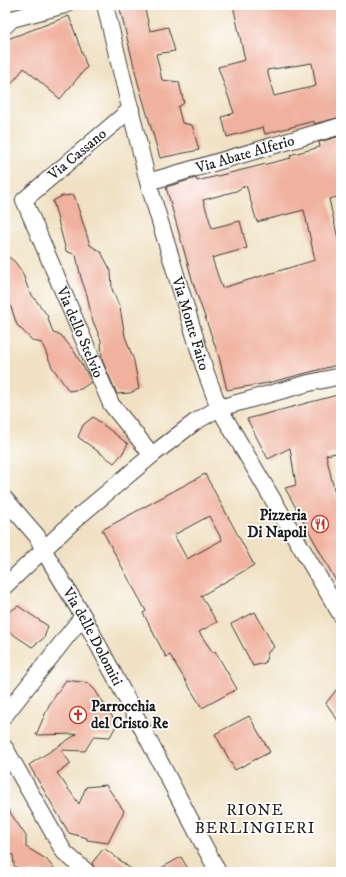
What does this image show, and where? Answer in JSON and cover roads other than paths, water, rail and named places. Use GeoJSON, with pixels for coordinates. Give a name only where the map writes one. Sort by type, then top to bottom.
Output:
{"type":"FeatureCollection","features":[{"type":"Feature","properties":{"kind":"street"},"geometry":{"type":"LineString","coordinates":[[9,17],[65,5]]}},
{"type":"Feature","properties":{"kind":"street","name":"Via Monte Faito"},"geometry":{"type":"LineString","coordinates":[[105,5],[148,182],[205,370],[219,408],[341,615]]}},
{"type":"Feature","properties":{"kind":"street","name":"Via Cassano"},"geometry":{"type":"LineString","coordinates":[[24,200],[131,109]]}},
{"type":"Feature","properties":{"kind":"street","name":"Via Abate Alferio"},"geometry":{"type":"LineString","coordinates":[[148,182],[341,126]]}},
{"type":"Feature","properties":{"kind":"street","name":"Via dello Stelvio"},"geometry":{"type":"LineString","coordinates":[[24,200],[111,404],[152,455]]}},
{"type":"Feature","properties":{"kind":"street"},"geometry":{"type":"LineString","coordinates":[[5,586],[44,551],[78,517],[152,455],[195,422],[219,408],[309,383],[341,376]]}},
{"type":"Feature","properties":{"kind":"street"},"geometry":{"type":"LineString","coordinates":[[5,499],[37,536],[44,551]]}},
{"type":"Feature","properties":{"kind":"street","name":"Via delle Dolomiti"},"geometry":{"type":"LineString","coordinates":[[44,551],[83,616],[218,872]]}},
{"type":"Feature","properties":{"kind":"street"},"geometry":{"type":"LineString","coordinates":[[5,715],[83,616]]}},
{"type":"Feature","properties":{"kind":"street"},"geometry":{"type":"LineString","coordinates":[[5,748],[64,852],[87,872]]}},
{"type":"Feature","properties":{"kind":"place","name":"Pizzeria Di Napoli"},"geometry":{"type":"Point","coordinates":[320,524]}},
{"type":"Feature","properties":{"kind":"place","name":"Parrocchia del Cristo Re"},"geometry":{"type":"Point","coordinates":[78,715]}},
{"type":"Feature","properties":{"kind":"district","name":"RIONE BERLINGIERI"},"geometry":{"type":"Point","coordinates":[255,818]}}]}
